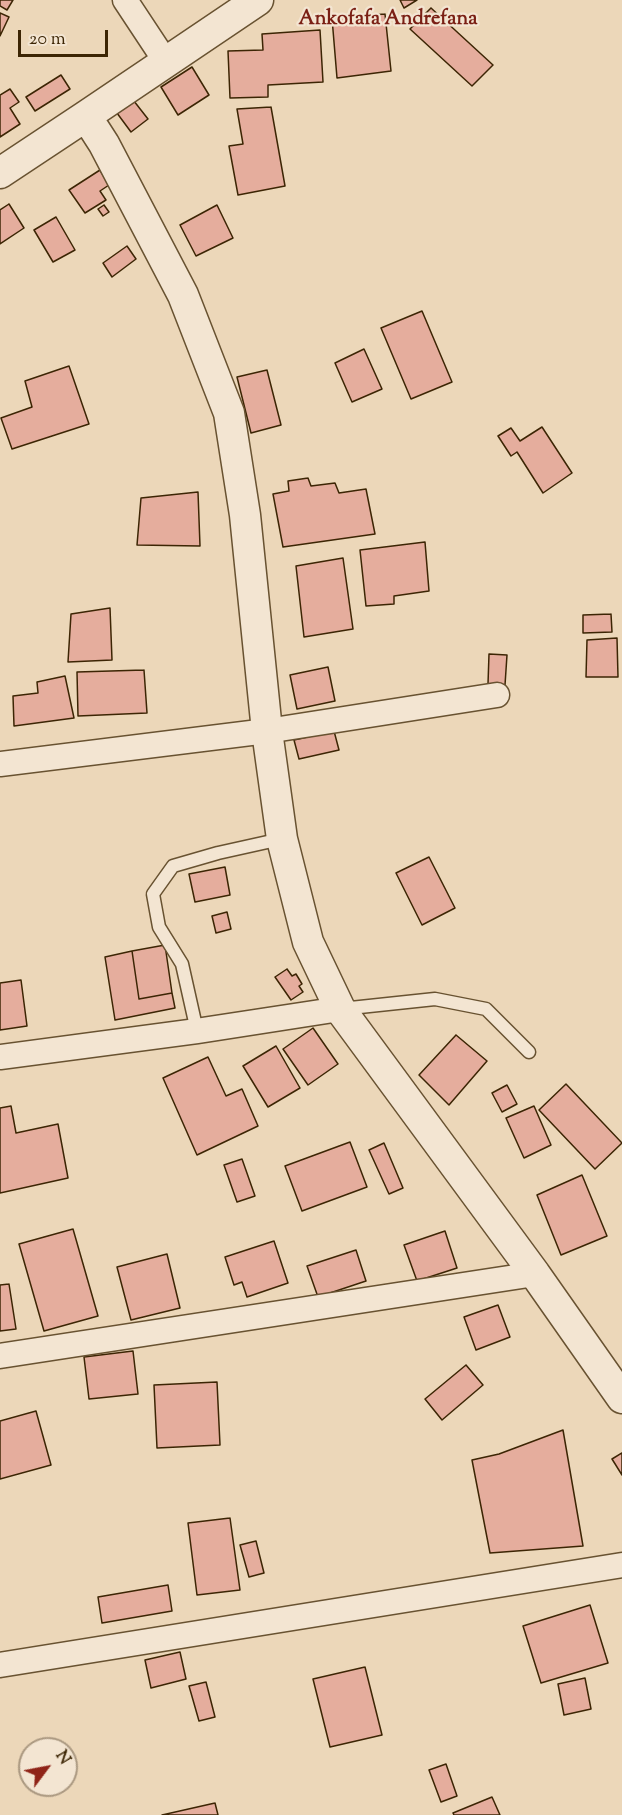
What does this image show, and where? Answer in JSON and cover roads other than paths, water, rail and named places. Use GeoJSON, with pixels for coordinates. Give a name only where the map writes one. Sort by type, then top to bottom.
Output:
{"type":"FeatureCollection","features":[{"type":"Feature","properties":{"kind":"street"},"geometry":{"type":"LineString","coordinates":[[125,0],[166,62]]}},
{"type":"Feature","properties":{"kind":"street"},"geometry":{"type":"LineString","coordinates":[[0,173],[258,0]]}},
{"type":"Feature","properties":{"kind":"street"},"geometry":{"type":"LineString","coordinates":[[86,116],[104,144],[183,295],[229,413],[244,515],[267,731],[282,839],[308,942],[340,1009],[535,1274],[622,1398]]}},
{"type":"Feature","properties":{"kind":"street"},"geometry":{"type":"LineString","coordinates":[[0,764],[267,731],[497,695]]}},
{"type":"Feature","properties":{"kind":"street"},"geometry":{"type":"LineString","coordinates":[[0,1057],[340,1009]]}},
{"type":"Feature","properties":{"kind":"street"},"geometry":{"type":"LineString","coordinates":[[0,1356],[535,1274]]}},
{"type":"Feature","properties":{"kind":"street"},"geometry":{"type":"LineString","coordinates":[[0,1665],[622,1565]]}},
{"type":"Feature","properties":{"kind":"lane"},"geometry":{"type":"LineString","coordinates":[[197,1031],[182,964],[159,927],[153,894],[173,866],[282,839]]}},
{"type":"Feature","properties":{"kind":"lane"},"geometry":{"type":"LineString","coordinates":[[340,1009],[435,999],[486,1009],[529,1052]]}},
{"type":"Feature","properties":{"kind":"district","name":"Ankofafa Andrefana"},"geometry":{"type":"Point","coordinates":[388,21]}}]}
